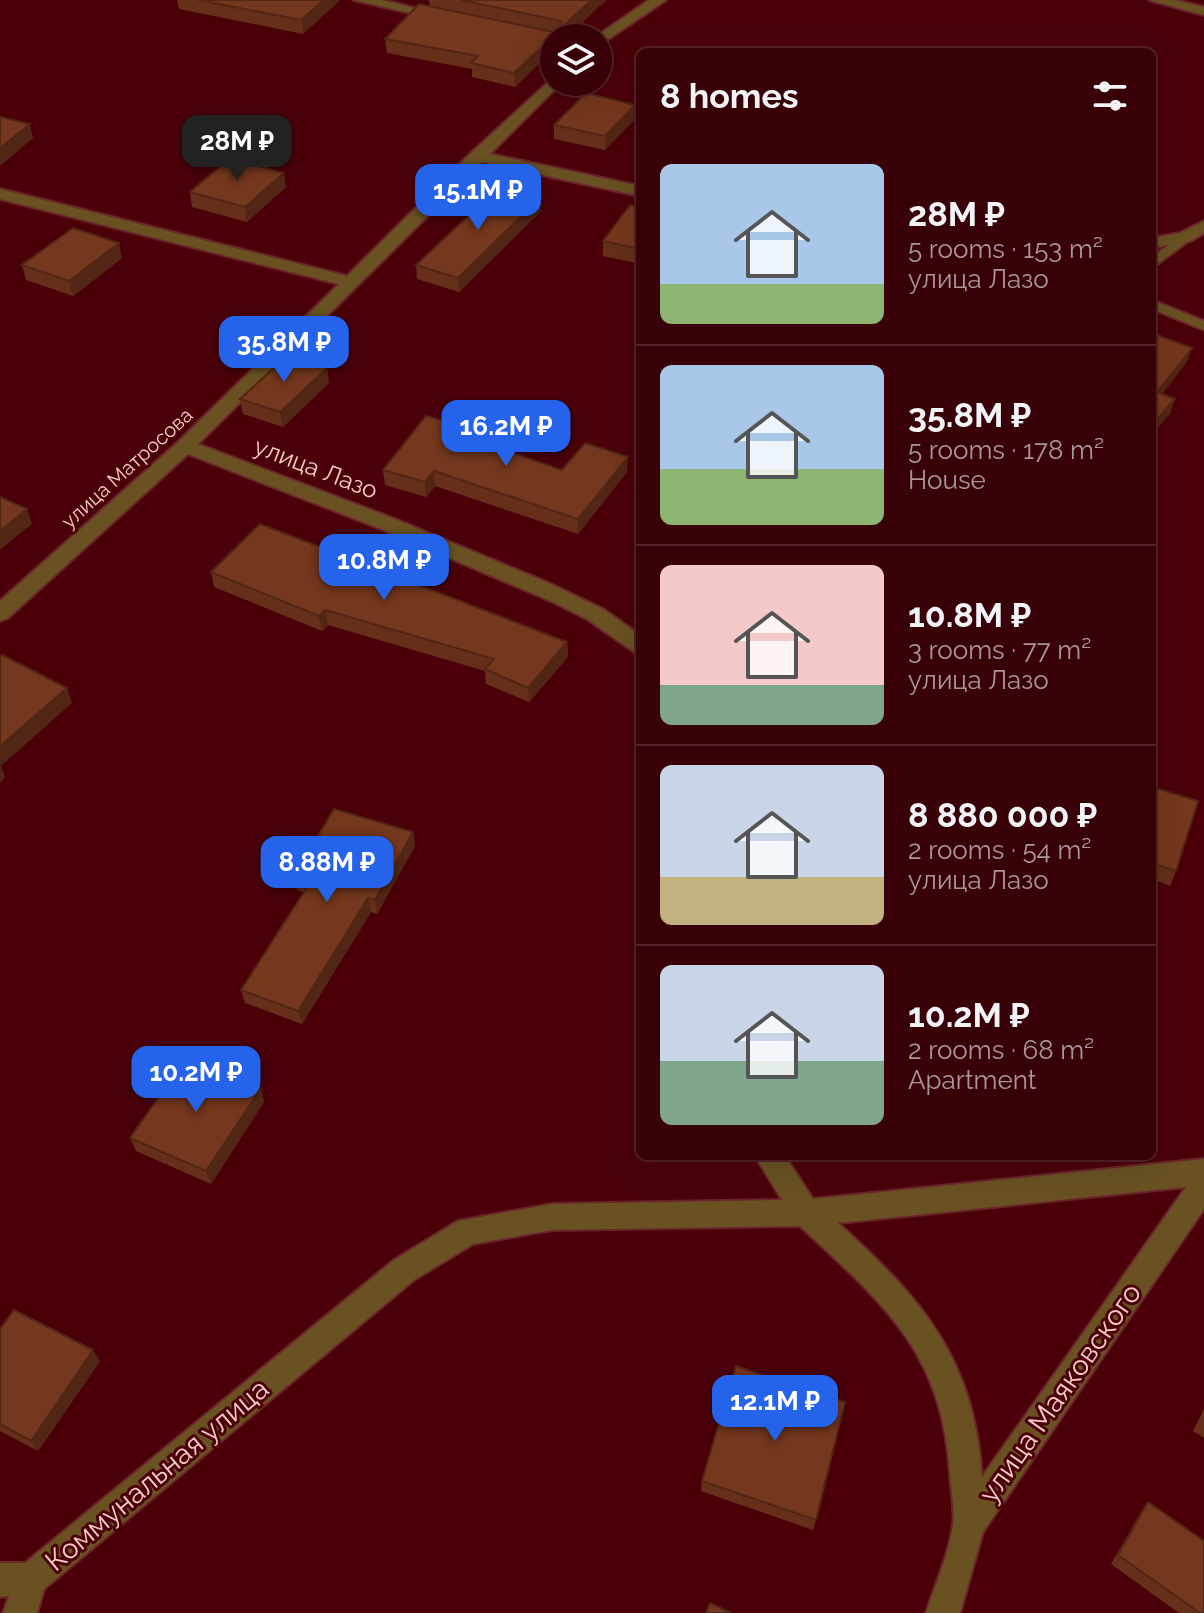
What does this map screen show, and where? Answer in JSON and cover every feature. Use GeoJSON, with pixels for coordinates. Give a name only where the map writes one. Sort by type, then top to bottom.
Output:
{"type":"FeatureCollection","features":[{"type":"Feature","properties":{"kind":"street"},"geometry":{"type":"LineString","coordinates":[[361,0],[465,21]]}},
{"type":"Feature","properties":{"kind":"street"},"geometry":{"type":"LineString","coordinates":[[612,32],[659,0]]}},
{"type":"Feature","properties":{"kind":"street"},"geometry":{"type":"LineString","coordinates":[[1156,0],[1204,11]]}},
{"type":"Feature","properties":{"kind":"street","name":"улица Матросова"},"geometry":{"type":"LineString","coordinates":[[0,613],[185,446],[354,283],[540,95]]}},
{"type":"Feature","properties":{"kind":"street"},"geometry":{"type":"LineString","coordinates":[[477,156],[636,190]]}},
{"type":"Feature","properties":{"kind":"street"},"geometry":{"type":"LineString","coordinates":[[0,194],[354,283]]}},
{"type":"Feature","properties":{"kind":"street"},"geometry":{"type":"LineString","coordinates":[[1156,242],[1185,237],[1204,226]]}},
{"type":"Feature","properties":{"kind":"street","name":"улица Лазо"},"geometry":{"type":"LineString","coordinates":[[185,446],[439,544],[580,606],[636,644]]}},
{"type":"Feature","properties":{"kind":"street"},"geometry":{"type":"LineString","coordinates":[[772,1160],[806,1213],[882,1283],[932,1343],[957,1405],[969,1524]]}},
{"type":"Feature","properties":{"kind":"street","name":"Коммунальная улица"},"geometry":{"type":"LineString","coordinates":[[20,1613],[15,1580],[311,1349],[404,1270],[468,1231],[552,1217],[806,1213],[1204,1172]]}},
{"type":"Feature","properties":{"kind":"street","name":"улица Маяковского"},"geometry":{"type":"LineString","coordinates":[[943,1613],[969,1524],[1204,1185]]}},
{"type":"Feature","properties":{"kind":"lane"},"geometry":{"type":"LineString","coordinates":[[1156,261],[1185,237]]}},
{"type":"Feature","properties":{"kind":"lane"},"geometry":{"type":"LineString","coordinates":[[1156,306],[1204,326]]}},
{"type":"Feature","properties":{"kind":"building"},"geometry":{"type":"Polygon","coordinates":[[[198,0],[324,0],[301,20],[198,0]]]}},
{"type":"Feature","properties":{"kind":"building"},"geometry":{"type":"Polygon","coordinates":[[[461,0],[591,0],[566,24],[461,0]]]}},
{"type":"Feature","properties":{"kind":"building"},"geometry":{"type":"Polygon","coordinates":[[[419,4],[540,29],[540,48],[514,73],[471,63],[478,56],[385,39],[419,4]]]}},
{"type":"Feature","properties":{"kind":"building"},"geometry":{"type":"Polygon","coordinates":[[[583,96],[598,96],[635,105],[605,136],[554,125],[583,96]]]}},
{"type":"Feature","properties":{"kind":"building"},"geometry":{"type":"Polygon","coordinates":[[[0,117],[30,124],[0,148],[0,117]]]}},
{"type":"Feature","properties":{"kind":"building"},"geometry":{"type":"Polygon","coordinates":[[[230,158],[284,173],[245,207],[190,192],[230,158]]]}},
{"type":"Feature","properties":{"kind":"building"},"geometry":{"type":"Polygon","coordinates":[[[500,186],[541,197],[458,278],[416,265],[500,186]]]}},
{"type":"Feature","properties":{"kind":"building"},"geometry":{"type":"Polygon","coordinates":[[[630,205],[636,206],[636,248],[603,241],[630,205]]]}},
{"type":"Feature","properties":{"kind":"building"},"geometry":{"type":"Polygon","coordinates":[[[73,228],[119,243],[69,281],[22,265],[73,228]]]}},
{"type":"Feature","properties":{"kind":"building"},"geometry":{"type":"Polygon","coordinates":[[[1156,334],[1192,348],[1157,392],[1175,399],[1156,420],[1156,334]]]}},
{"type":"Feature","properties":{"kind":"building"},"geometry":{"type":"Polygon","coordinates":[[[288,355],[327,368],[280,412],[240,399],[288,355]]]}},
{"type":"Feature","properties":{"kind":"building"},"geometry":{"type":"Polygon","coordinates":[[[426,416],[467,427],[461,435],[562,470],[585,443],[628,457],[578,519],[434,471],[425,482],[383,470],[426,416]]]}},
{"type":"Feature","properties":{"kind":"building"},"geometry":{"type":"Polygon","coordinates":[[[0,497],[27,509],[0,531],[0,497]]]}},
{"type":"Feature","properties":{"kind":"building"},"geometry":{"type":"Polygon","coordinates":[[[260,524],[567,642],[528,688],[485,669],[494,659],[325,610],[319,616],[211,572],[260,524]]]}},
{"type":"Feature","properties":{"kind":"building"},"geometry":{"type":"Polygon","coordinates":[[[2,655],[67,688],[0,746],[0,657],[2,655]]]}},
{"type":"Feature","properties":{"kind":"building"},"geometry":{"type":"Polygon","coordinates":[[[1156,788],[1198,801],[1176,871],[1156,864],[1156,788]]]}},
{"type":"Feature","properties":{"kind":"building"},"geometry":{"type":"Polygon","coordinates":[[[334,809],[413,832],[375,900],[368,898],[298,1011],[241,990],[311,881],[294,876],[334,809]]]}},
{"type":"Feature","properties":{"kind":"building"},"geometry":{"type":"Polygon","coordinates":[[[186,1058],[261,1088],[206,1171],[130,1138],[186,1058]]]}},
{"type":"Feature","properties":{"kind":"building"},"geometry":{"type":"Polygon","coordinates":[[[14,1310],[93,1350],[31,1441],[0,1424],[0,1329],[14,1310]]]}},
{"type":"Feature","properties":{"kind":"building"},"geometry":{"type":"Polygon","coordinates":[[[736,1366],[845,1402],[816,1520],[702,1481],[736,1366]]]}},
{"type":"Feature","properties":{"kind":"building"},"geometry":{"type":"Polygon","coordinates":[[[1148,1502],[1204,1541],[1204,1613],[1118,1555],[1148,1502]]]}},
{"type":"Feature","properties":{"kind":"building"},"geometry":{"type":"Polygon","coordinates":[[[710,1603],[731,1613],[706,1613],[710,1603]]]}}]}
